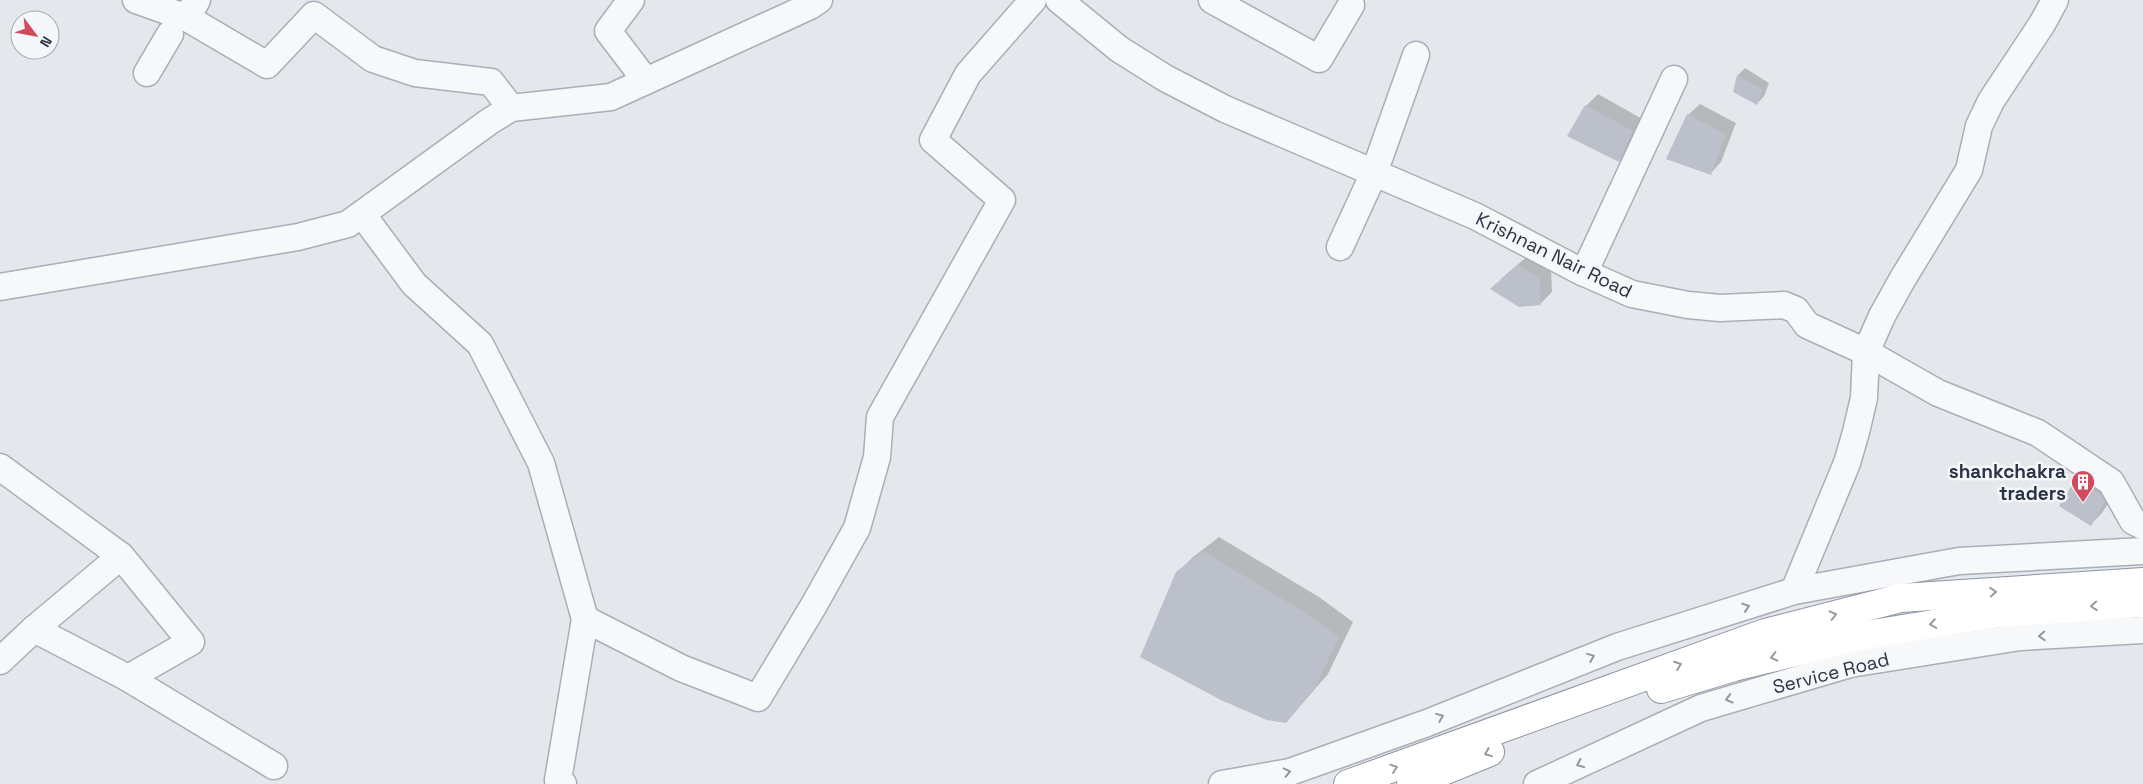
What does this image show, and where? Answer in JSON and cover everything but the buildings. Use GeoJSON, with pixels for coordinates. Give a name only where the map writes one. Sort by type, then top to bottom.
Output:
{"type":"FeatureCollection","features":[{"type":"Feature","properties":{"kind":"highway"},"geometry":{"type":"LineString","coordinates":[[1348,784],[1765,633],[1883,602],[1902,598],[2143,582]]}},
{"type":"Feature","properties":{"kind":"highway"},"geometry":{"type":"LineString","coordinates":[[1411,784],[1530,736],[1662,689],[1734,667],[1866,635],[2001,613],[2143,603]]}},
{"type":"Feature","properties":{"kind":"street"},"geometry":{"type":"LineString","coordinates":[[136,0],[185,17],[267,65],[314,15],[373,59],[415,73],[491,82],[511,108]]}},
{"type":"Feature","properties":{"kind":"street"},"geometry":{"type":"LineString","coordinates":[[632,0],[608,31],[646,81]]}},
{"type":"Feature","properties":{"kind":"street"},"geometry":{"type":"LineString","coordinates":[[0,287],[298,237],[348,224],[490,120],[511,108],[611,97],[810,6],[819,0]]}},
{"type":"Feature","properties":{"kind":"street"},"geometry":{"type":"LineString","coordinates":[[585,619],[681,668],[758,698],[814,605],[857,528],[877,457],[880,418],[1002,200],[933,140],[968,74],[1033,0]]}},
{"type":"Feature","properties":{"kind":"street","name":"Krishnan Nair Road"},"geometry":{"type":"LineString","coordinates":[[1059,0],[1119,49],[1165,78],[1225,109],[1475,216],[1584,273],[1632,294],[1688,305],[1720,308],[1784,305],[1791,307],[1796,310],[1807,326],[1866,352],[1938,393],[2038,433],[2112,482],[2133,521],[2143,526]]}},
{"type":"Feature","properties":{"kind":"street"},"geometry":{"type":"LineString","coordinates":[[1212,0],[1318,59],[1351,5]]}},
{"type":"Feature","properties":{"kind":"street"},"geometry":{"type":"LineString","coordinates":[[1794,592],[1847,463],[1864,398],[1866,352],[1882,316],[1902,280],[1969,170],[1979,126],[1991,101],[2042,24],[2055,0]]}},
{"type":"Feature","properties":{"kind":"street"},"geometry":{"type":"LineString","coordinates":[[147,73],[185,17]]}},
{"type":"Feature","properties":{"kind":"street"},"geometry":{"type":"LineString","coordinates":[[1340,247],[1374,173],[1416,55]]}},
{"type":"Feature","properties":{"kind":"street"},"geometry":{"type":"LineString","coordinates":[[1584,273],[1674,78]]}},
{"type":"Feature","properties":{"kind":"street"},"geometry":{"type":"LineString","coordinates":[[362,214],[414,284],[480,344],[540,463],[585,619],[558,780],[563,784]]}},
{"type":"Feature","properties":{"kind":"street"},"geometry":{"type":"LineString","coordinates":[[0,467],[122,556],[191,642],[128,678]]}},
{"type":"Feature","properties":{"kind":"street"},"geometry":{"type":"LineString","coordinates":[[1222,784],[1290,772],[1427,723],[1617,647],[1794,592],[1959,561],[2143,551]]}},
{"type":"Feature","properties":{"kind":"street"},"geometry":{"type":"LineString","coordinates":[[0,661],[34,629],[122,556]]}},
{"type":"Feature","properties":{"kind":"street"},"geometry":{"type":"LineString","coordinates":[[34,629],[128,678],[274,766]]}},
{"type":"Feature","properties":{"kind":"street","name":"Service Road"},"geometry":{"type":"LineString","coordinates":[[1537,784],[1700,708],[1850,664],[2020,638],[2143,630]]}},
{"type":"Feature","properties":{"kind":"place","name":"shankchakra traders"},"geometry":{"type":"Point","coordinates":[2083,503]}}]}
